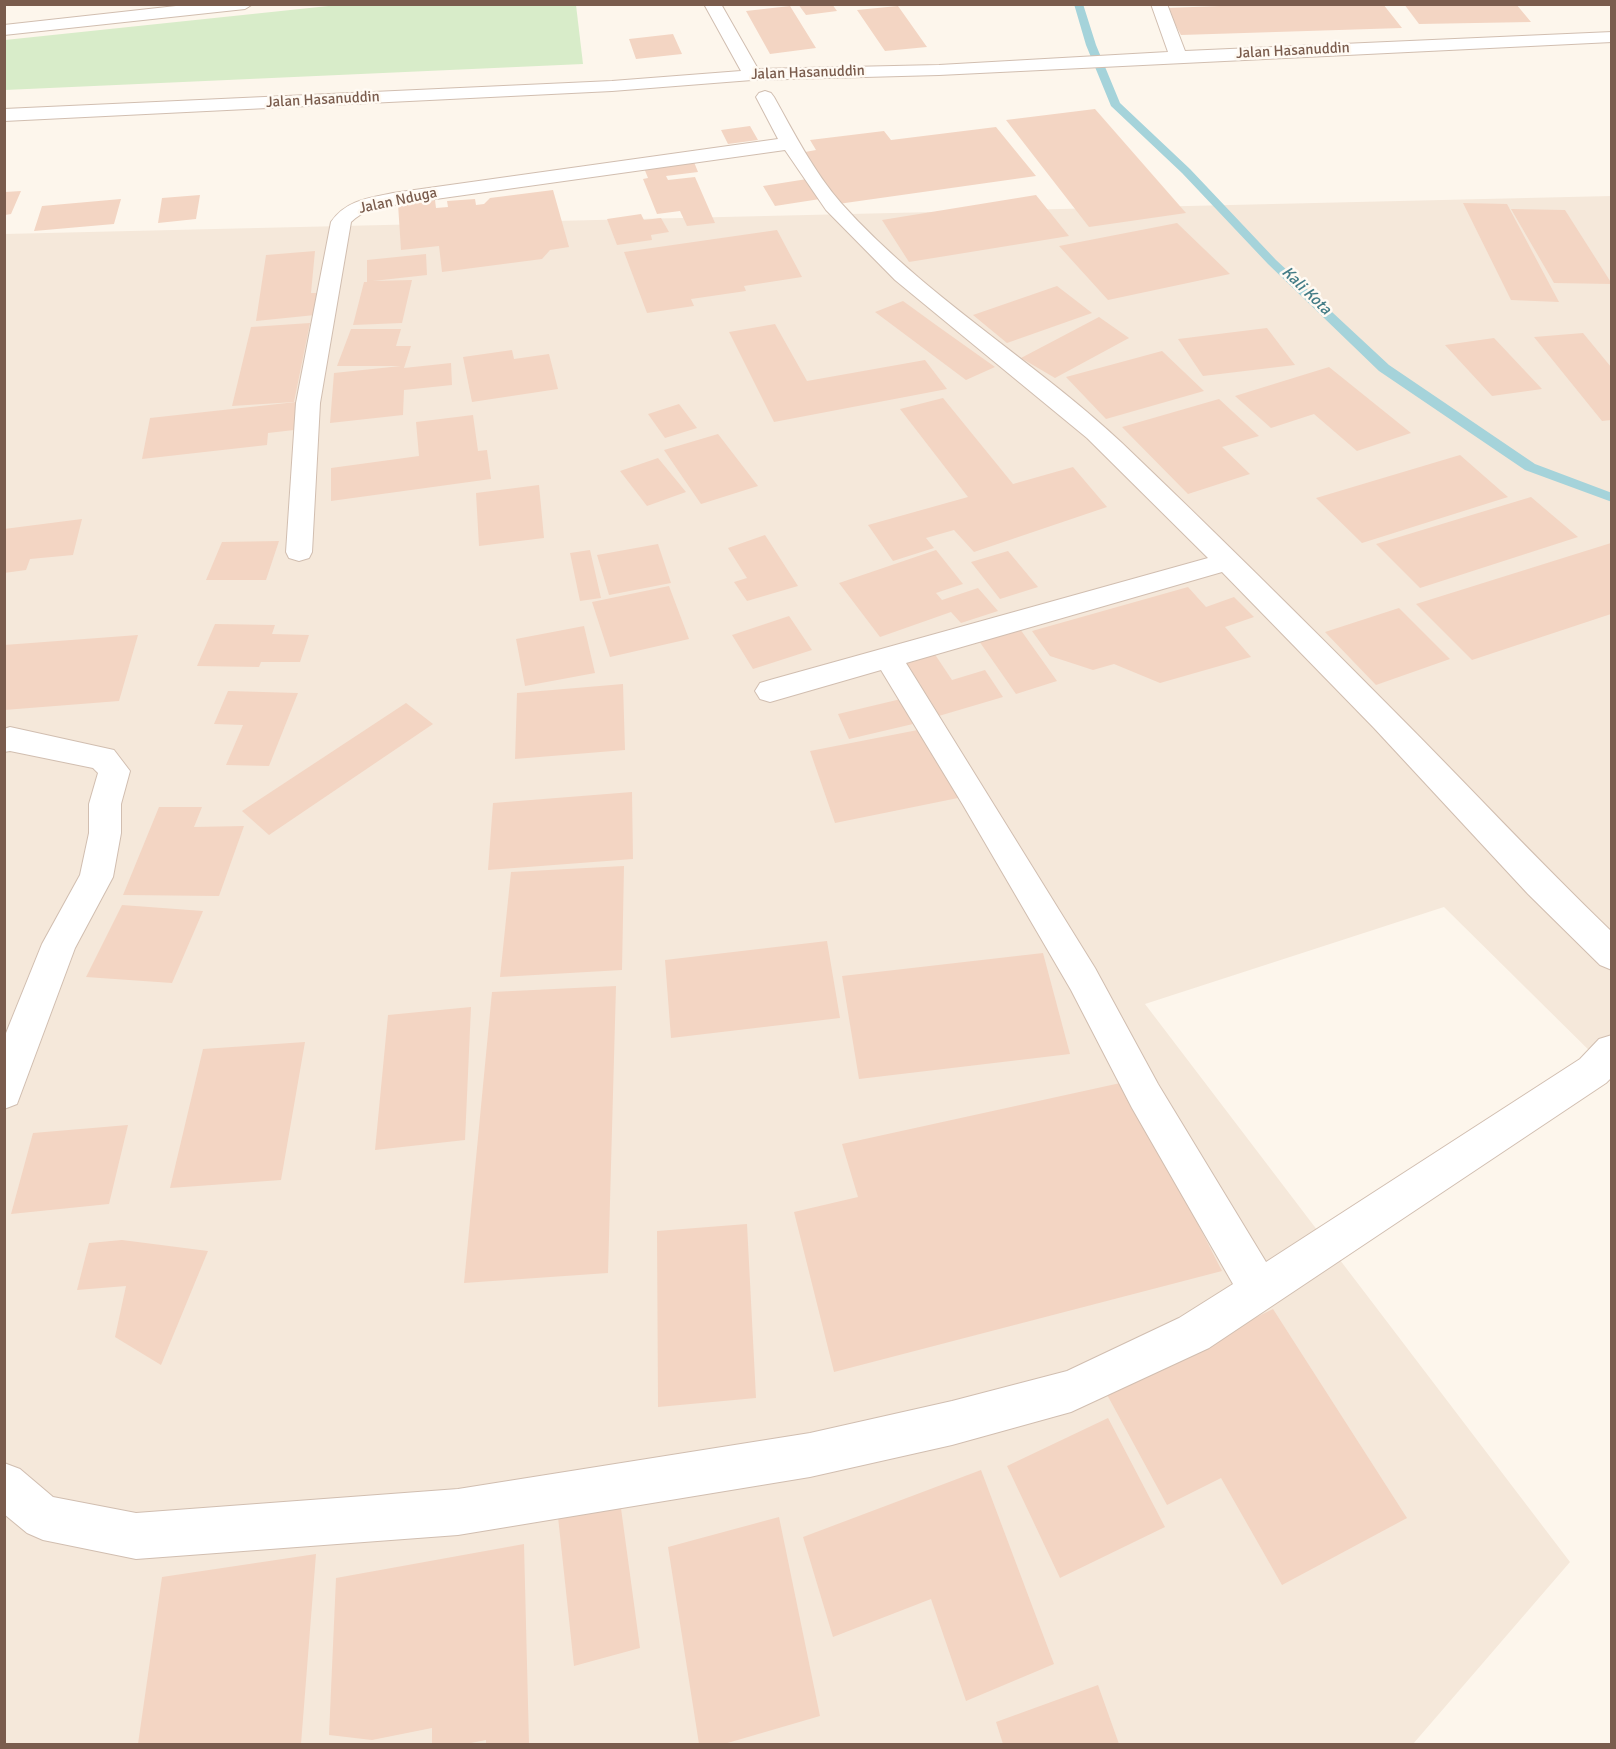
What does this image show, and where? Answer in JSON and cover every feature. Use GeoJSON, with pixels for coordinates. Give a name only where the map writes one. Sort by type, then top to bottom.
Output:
{"type":"FeatureCollection","features":[{"type":"Feature","properties":{"kind":"street"},"geometry":{"type":"LineString","coordinates":[[4,30],[128,11],[244,4]]}},
{"type":"Feature","properties":{"kind":"street"},"geometry":{"type":"LineString","coordinates":[[712,4],[763,91],[790,143],[832,206],[903,275],[1096,433],[1163,497],[1385,720],[1540,884],[1611,955]]}},
{"type":"Feature","properties":{"kind":"street"},"geometry":{"type":"LineString","coordinates":[[1159,4],[1178,57]]}},
{"type":"Feature","properties":{"kind":"street","name":"Jalan Hasanuddin"},"geometry":{"type":"LineString","coordinates":[[4,115],[612,86],[763,91],[939,70],[1611,37]]}},
{"type":"Feature","properties":{"kind":"street"},"geometry":{"type":"LineString","coordinates":[[1406,64],[1611,54]]}},
{"type":"Feature","properties":{"kind":"street"},"geometry":{"type":"LineString","coordinates":[[926,89],[948,87]]}},
{"type":"Feature","properties":{"kind":"street","name":"Jalan Hasanuddin"},"geometry":{"type":"LineString","coordinates":[[256,121],[638,102]]}},
{"type":"Feature","properties":{"kind":"street","name":"Jalan Nduga"},"geometry":{"type":"LineString","coordinates":[[299,552],[308,403],[340,222],[345,213],[393,199],[790,143]]}},
{"type":"Feature","properties":{"kind":"street"},"geometry":{"type":"LineString","coordinates":[[770,691],[1226,561]]}},
{"type":"Feature","properties":{"kind":"street"},"geometry":{"type":"LineString","coordinates":[[888,658],[1083,979],[1145,1096],[1260,1291]]}},
{"type":"Feature","properties":{"kind":"street"},"geometry":{"type":"LineString","coordinates":[[4,741],[10,740],[103,758],[114,771],[105,804],[105,833],[96,878],[59,944],[28,1022],[4,1092]]}},
{"type":"Feature","properties":{"kind":"street"},"geometry":{"type":"LineString","coordinates":[[4,1485],[43,1517],[136,1536],[458,1512],[810,1455],[952,1423],[1071,1391],[1194,1333],[1593,1071],[1611,1051]]}},
{"type":"Feature","properties":{"kind":"shaded area"},"geometry":{"type":"Polygon","coordinates":[[[1611,196],[1611,1072],[1444,907],[1145,1004],[1570,1562],[1413,1744],[5,1744],[4,234],[1611,196]]]}},
{"type":"Feature","properties":{"kind":"green space"},"geometry":{"type":"Polygon","coordinates":[[[338,5],[576,5],[583,64],[5,90],[5,40],[338,5]]]}},
{"type":"Feature","properties":{"kind":"building"},"geometry":{"type":"Polygon","coordinates":[[[798,4],[832,4],[837,11],[806,15],[798,4]]]}},
{"type":"Feature","properties":{"kind":"building"},"geometry":{"type":"Polygon","coordinates":[[[1273,4],[1383,4],[1402,28],[1181,35],[1166,8],[1273,4]]]}},
{"type":"Feature","properties":{"kind":"building"},"geometry":{"type":"Polygon","coordinates":[[[1404,4],[1516,4],[1531,22],[1419,24],[1404,4]]]}},
{"type":"Feature","properties":{"kind":"building"},"geometry":{"type":"Polygon","coordinates":[[[790,6],[816,48],[770,54],[746,11],[790,6]]]}},
{"type":"Feature","properties":{"kind":"building"},"geometry":{"type":"Polygon","coordinates":[[[898,6],[927,47],[885,51],[857,10],[898,6]]]}},
{"type":"Feature","properties":{"kind":"building"},"geometry":{"type":"Polygon","coordinates":[[[673,34],[682,54],[636,59],[629,39],[673,34]]]}},
{"type":"Feature","properties":{"kind":"building"},"geometry":{"type":"Polygon","coordinates":[[[1095,109],[1186,213],[1089,227],[1006,120],[1095,109]]]}},
{"type":"Feature","properties":{"kind":"building"},"geometry":{"type":"Polygon","coordinates":[[[750,126],[758,140],[728,144],[721,130],[750,126]]]}},
{"type":"Feature","properties":{"kind":"building"},"geometry":{"type":"Polygon","coordinates":[[[996,127],[1036,176],[838,204],[805,152],[816,150],[810,140],[884,131],[891,140],[996,127]]]}},
{"type":"Feature","properties":{"kind":"building"},"geometry":{"type":"Polygon","coordinates":[[[694,162],[698,172],[666,176],[668,180],[695,177],[715,223],[687,226],[680,211],[657,214],[643,179],[648,178],[644,168],[694,162]]]}},
{"type":"Feature","properties":{"kind":"building"},"geometry":{"type":"Polygon","coordinates":[[[807,179],[820,199],[775,206],[763,186],[807,179]]]}},
{"type":"Feature","properties":{"kind":"building"},"geometry":{"type":"Polygon","coordinates":[[[553,190],[569,247],[550,250],[542,259],[442,272],[439,246],[401,250],[398,204],[435,200],[436,208],[448,207],[447,201],[475,199],[476,205],[484,204],[490,198],[553,190]]]}},
{"type":"Feature","properties":{"kind":"building"},"geometry":{"type":"Polygon","coordinates":[[[21,191],[11,214],[5,215],[5,192],[21,191]]]}},
{"type":"Feature","properties":{"kind":"building"},"geometry":{"type":"Polygon","coordinates":[[[200,195],[196,219],[158,223],[162,198],[200,195]]]}},
{"type":"Feature","properties":{"kind":"building"},"geometry":{"type":"Polygon","coordinates":[[[1036,195],[1069,236],[909,262],[882,220],[1036,195]]]}},
{"type":"Feature","properties":{"kind":"building"},"geometry":{"type":"Polygon","coordinates":[[[121,199],[114,224],[34,231],[42,206],[121,199]]]}},
{"type":"Feature","properties":{"kind":"building"},"geometry":{"type":"Polygon","coordinates":[[[1463,203],[1507,204],[1559,302],[1511,300],[1463,203]]]}},
{"type":"Feature","properties":{"kind":"building"},"geometry":{"type":"Polygon","coordinates":[[[1511,209],[1565,210],[1612,284],[1554,283],[1511,209]]]}},
{"type":"Feature","properties":{"kind":"building"},"geometry":{"type":"Polygon","coordinates":[[[641,214],[644,220],[661,218],[669,232],[651,235],[652,240],[617,245],[607,219],[641,214]]]}},
{"type":"Feature","properties":{"kind":"building"},"geometry":{"type":"Polygon","coordinates":[[[1177,223],[1230,274],[1108,300],[1059,246],[1177,223]]]}},
{"type":"Feature","properties":{"kind":"building"},"geometry":{"type":"Polygon","coordinates":[[[777,230],[802,277],[744,286],[746,291],[691,299],[694,306],[647,313],[624,252],[777,230]]]}},
{"type":"Feature","properties":{"kind":"building"},"geometry":{"type":"Polygon","coordinates":[[[315,251],[311,293],[318,293],[315,315],[256,321],[266,255],[315,251]]]}},
{"type":"Feature","properties":{"kind":"building"},"geometry":{"type":"Polygon","coordinates":[[[426,254],[427,275],[373,281],[412,280],[402,323],[353,325],[364,282],[367,282],[367,260],[426,254]]]}},
{"type":"Feature","properties":{"kind":"building"},"geometry":{"type":"Polygon","coordinates":[[[1057,286],[1092,313],[1007,343],[973,315],[1057,286]]]}},
{"type":"Feature","properties":{"kind":"building"},"geometry":{"type":"Polygon","coordinates":[[[903,301],[995,367],[966,380],[875,312],[903,301]]]}},
{"type":"Feature","properties":{"kind":"building"},"geometry":{"type":"Polygon","coordinates":[[[1099,317],[1129,338],[1055,378],[1021,358],[1099,317]]]}},
{"type":"Feature","properties":{"kind":"building"},"geometry":{"type":"Polygon","coordinates":[[[310,323],[294,402],[232,406],[251,327],[310,323]]]}},
{"type":"Feature","properties":{"kind":"building"},"geometry":{"type":"Polygon","coordinates":[[[775,324],[807,381],[925,360],[947,389],[774,422],[729,332],[775,324]]]}},
{"type":"Feature","properties":{"kind":"building"},"geometry":{"type":"Polygon","coordinates":[[[1267,328],[1295,365],[1203,376],[1178,339],[1267,328]]]}},
{"type":"Feature","properties":{"kind":"building"},"geometry":{"type":"Polygon","coordinates":[[[351,329],[401,329],[396,346],[411,346],[404,368],[451,363],[452,385],[404,390],[403,415],[330,423],[334,373],[401,366],[337,366],[351,329]]]}},
{"type":"Feature","properties":{"kind":"building"},"geometry":{"type":"Polygon","coordinates":[[[1583,333],[1611,367],[1611,420],[1602,421],[1534,337],[1583,333]]]}},
{"type":"Feature","properties":{"kind":"building"},"geometry":{"type":"Polygon","coordinates":[[[1494,338],[1542,389],[1492,396],[1445,345],[1494,338]]]}},
{"type":"Feature","properties":{"kind":"building"},"geometry":{"type":"Polygon","coordinates":[[[512,350],[514,359],[549,354],[558,389],[472,402],[463,357],[512,350]]]}},
{"type":"Feature","properties":{"kind":"building"},"geometry":{"type":"Polygon","coordinates":[[[1162,351],[1204,391],[1106,419],[1066,377],[1162,351]]]}},
{"type":"Feature","properties":{"kind":"building"},"geometry":{"type":"Polygon","coordinates":[[[1329,367],[1411,433],[1357,451],[1314,414],[1271,428],[1235,396],[1329,367]]]}},
{"type":"Feature","properties":{"kind":"building"},"geometry":{"type":"Polygon","coordinates":[[[943,398],[1013,484],[1073,467],[1107,507],[974,552],[954,530],[926,538],[934,548],[893,561],[868,525],[968,497],[900,409],[943,398]]]}},
{"type":"Feature","properties":{"kind":"building"},"geometry":{"type":"Polygon","coordinates":[[[1219,399],[1259,436],[1222,447],[1250,474],[1188,494],[1122,427],[1219,399]]]}},
{"type":"Feature","properties":{"kind":"building"},"geometry":{"type":"Polygon","coordinates":[[[296,402],[294,430],[268,433],[267,445],[142,459],[150,418],[296,402]]]}},
{"type":"Feature","properties":{"kind":"building"},"geometry":{"type":"Polygon","coordinates":[[[679,404],[697,428],[665,438],[648,414],[679,404]]]}},
{"type":"Feature","properties":{"kind":"building"},"geometry":{"type":"Polygon","coordinates":[[[473,415],[478,451],[487,450],[491,479],[331,501],[331,468],[419,456],[416,422],[473,415]]]}},
{"type":"Feature","properties":{"kind":"building"},"geometry":{"type":"Polygon","coordinates":[[[718,434],[758,486],[701,504],[664,450],[718,434]]]}},
{"type":"Feature","properties":{"kind":"building"},"geometry":{"type":"Polygon","coordinates":[[[1460,455],[1508,497],[1362,543],[1316,498],[1460,455]]]}},
{"type":"Feature","properties":{"kind":"building"},"geometry":{"type":"Polygon","coordinates":[[[658,458],[686,492],[647,506],[620,471],[658,458]]]}},
{"type":"Feature","properties":{"kind":"building"},"geometry":{"type":"Polygon","coordinates":[[[539,485],[544,538],[479,546],[476,493],[539,485]]]}},
{"type":"Feature","properties":{"kind":"building"},"geometry":{"type":"Polygon","coordinates":[[[1531,497],[1578,537],[1420,588],[1376,544],[1531,497]]]}},
{"type":"Feature","properties":{"kind":"building"},"geometry":{"type":"Polygon","coordinates":[[[82,519],[73,555],[30,559],[26,570],[4,573],[4,529],[82,519]]]}},
{"type":"Feature","properties":{"kind":"building"},"geometry":{"type":"Polygon","coordinates":[[[765,535],[798,586],[747,601],[734,582],[747,578],[728,548],[765,535]]]}},
{"type":"Feature","properties":{"kind":"building"},"geometry":{"type":"Polygon","coordinates":[[[279,541],[266,580],[206,580],[222,542],[279,541]]]}},
{"type":"Feature","properties":{"kind":"building"},"geometry":{"type":"Polygon","coordinates":[[[1611,543],[1611,614],[1472,660],[1416,604],[1611,543]]]}},
{"type":"Feature","properties":{"kind":"building"},"geometry":{"type":"Polygon","coordinates":[[[658,544],[671,583],[609,595],[597,555],[658,544]]]}},
{"type":"Feature","properties":{"kind":"building"},"geometry":{"type":"Polygon","coordinates":[[[590,550],[601,598],[580,601],[570,553],[590,550]]]}},
{"type":"Feature","properties":{"kind":"building"},"geometry":{"type":"Polygon","coordinates":[[[936,550],[963,584],[936,593],[942,600],[978,588],[998,611],[961,623],[951,612],[880,637],[839,583],[936,550]]]}},
{"type":"Feature","properties":{"kind":"building"},"geometry":{"type":"Polygon","coordinates":[[[1008,551],[1038,587],[1000,599],[971,562],[1008,551]]]}},
{"type":"Feature","properties":{"kind":"building"},"geometry":{"type":"Polygon","coordinates":[[[669,586],[689,639],[610,657],[592,602],[669,586]]]}},
{"type":"Feature","properties":{"kind":"building"},"geometry":{"type":"Polygon","coordinates":[[[1188,587],[1206,607],[1234,597],[1254,617],[1225,627],[1251,657],[1160,683],[1114,664],[1093,670],[1050,656],[1032,631],[1188,587]]]}},
{"type":"Feature","properties":{"kind":"building"},"geometry":{"type":"Polygon","coordinates":[[[1399,608],[1450,659],[1376,685],[1325,632],[1399,608]]]}},
{"type":"Feature","properties":{"kind":"building"},"geometry":{"type":"Polygon","coordinates":[[[789,616],[812,650],[753,669],[732,635],[789,616]]]}},
{"type":"Feature","properties":{"kind":"building"},"geometry":{"type":"Polygon","coordinates":[[[215,624],[275,625],[272,634],[309,635],[300,662],[261,662],[259,667],[197,666],[215,624]]]}},
{"type":"Feature","properties":{"kind":"building"},"geometry":{"type":"Polygon","coordinates":[[[584,626],[595,673],[525,686],[516,639],[584,626]]]}},
{"type":"Feature","properties":{"kind":"building"},"geometry":{"type":"Polygon","coordinates":[[[1020,629],[1057,681],[1016,694],[979,641],[1020,629]]]}},
{"type":"Feature","properties":{"kind":"building"},"geometry":{"type":"Polygon","coordinates":[[[138,635],[119,701],[4,710],[4,645],[138,635]]]}},
{"type":"Feature","properties":{"kind":"building"},"geometry":{"type":"Polygon","coordinates":[[[934,653],[952,680],[985,670],[1003,697],[932,718],[899,663],[934,653]]]}},
{"type":"Feature","properties":{"kind":"building"},"geometry":{"type":"Polygon","coordinates":[[[623,684],[625,750],[515,759],[517,693],[623,684]]]}},
{"type":"Feature","properties":{"kind":"building"},"geometry":{"type":"Polygon","coordinates":[[[228,691],[298,693],[269,766],[226,765],[243,725],[214,724],[228,691]]]}},
{"type":"Feature","properties":{"kind":"building"},"geometry":{"type":"Polygon","coordinates":[[[901,699],[913,724],[849,739],[838,714],[901,699]]]}},
{"type":"Feature","properties":{"kind":"building"},"geometry":{"type":"Polygon","coordinates":[[[406,703],[433,724],[269,835],[242,811],[406,703]]]}},
{"type":"Feature","properties":{"kind":"building"},"geometry":{"type":"Polygon","coordinates":[[[928,728],[958,798],[835,823],[810,751],[928,728]]]}},
{"type":"Feature","properties":{"kind":"building"},"geometry":{"type":"Polygon","coordinates":[[[632,792],[633,859],[488,870],[493,803],[632,792]]]}},
{"type":"Feature","properties":{"kind":"building"},"geometry":{"type":"Polygon","coordinates":[[[159,807],[202,807],[194,827],[244,826],[219,896],[123,895],[159,807]]]}},
{"type":"Feature","properties":{"kind":"building"},"geometry":{"type":"Polygon","coordinates":[[[624,866],[622,970],[500,977],[511,872],[624,866]]]}},
{"type":"Feature","properties":{"kind":"building"},"geometry":{"type":"Polygon","coordinates":[[[122,905],[203,911],[172,983],[86,977],[122,905]]]}},
{"type":"Feature","properties":{"kind":"building"},"geometry":{"type":"Polygon","coordinates":[[[827,941],[840,1018],[671,1038],[665,960],[827,941]]]}},
{"type":"Feature","properties":{"kind":"building"},"geometry":{"type":"Polygon","coordinates":[[[1043,953],[1070,1054],[859,1079],[842,976],[1043,953]]]}},
{"type":"Feature","properties":{"kind":"building"},"geometry":{"type":"Polygon","coordinates":[[[616,986],[608,1273],[464,1283],[492,992],[616,986]]]}},
{"type":"Feature","properties":{"kind":"building"},"geometry":{"type":"Polygon","coordinates":[[[471,1007],[465,1140],[375,1150],[388,1015],[471,1007]]]}},
{"type":"Feature","properties":{"kind":"building"},"geometry":{"type":"Polygon","coordinates":[[[305,1042],[281,1180],[170,1188],[203,1049],[305,1042]]]}},
{"type":"Feature","properties":{"kind":"building"},"geometry":{"type":"Polygon","coordinates":[[[1125,1082],[1222,1271],[834,1372],[794,1212],[858,1197],[842,1144],[1125,1082]]]}},
{"type":"Feature","properties":{"kind":"building"},"geometry":{"type":"Polygon","coordinates":[[[128,1125],[109,1204],[11,1214],[33,1133],[128,1125]]]}},
{"type":"Feature","properties":{"kind":"building"},"geometry":{"type":"Polygon","coordinates":[[[747,1224],[756,1398],[658,1407],[657,1231],[747,1224]]]}},
{"type":"Feature","properties":{"kind":"building"},"geometry":{"type":"Polygon","coordinates":[[[122,1240],[208,1251],[161,1365],[115,1337],[126,1286],[77,1290],[89,1243],[122,1240]]]}},
{"type":"Feature","properties":{"kind":"building"},"geometry":{"type":"Polygon","coordinates":[[[1273,1309],[1407,1518],[1282,1585],[1221,1478],[1167,1505],[1105,1391],[1273,1309]]]}},
{"type":"Feature","properties":{"kind":"building"},"geometry":{"type":"Polygon","coordinates":[[[1108,1418],[1165,1527],[1060,1578],[1007,1466],[1108,1418]]]}},
{"type":"Feature","properties":{"kind":"building"},"geometry":{"type":"Polygon","coordinates":[[[981,1470],[1054,1664],[966,1701],[931,1599],[833,1637],[803,1537],[981,1470]]]}},
{"type":"Feature","properties":{"kind":"building"},"geometry":{"type":"Polygon","coordinates":[[[620,1501],[640,1648],[574,1666],[558,1517],[620,1501]]]}},
{"type":"Feature","properties":{"kind":"building"},"geometry":{"type":"Polygon","coordinates":[[[779,1517],[820,1716],[724,1744],[699,1744],[668,1547],[779,1517]]]}},
{"type":"Feature","properties":{"kind":"building"},"geometry":{"type":"Polygon","coordinates":[[[524,1544],[529,1744],[486,1744],[486,1740],[466,1744],[432,1744],[432,1728],[372,1740],[329,1735],[336,1578],[524,1544]]]}},
{"type":"Feature","properties":{"kind":"building"},"geometry":{"type":"Polygon","coordinates":[[[316,1554],[301,1744],[138,1744],[162,1577],[316,1554]]]}},
{"type":"Feature","properties":{"kind":"building"},"geometry":{"type":"Polygon","coordinates":[[[1098,1685],[1119,1744],[1003,1744],[996,1722],[1098,1685]]]}},
{"type":"Feature","properties":{"kind":"waterway","name":"Kali Kota"},"geometry":{"type":"LineString","coordinates":[[1078,4],[1091,45],[1115,104],[1186,171],[1272,262],[1384,368],[1530,467],[1612,498]]}}]}
